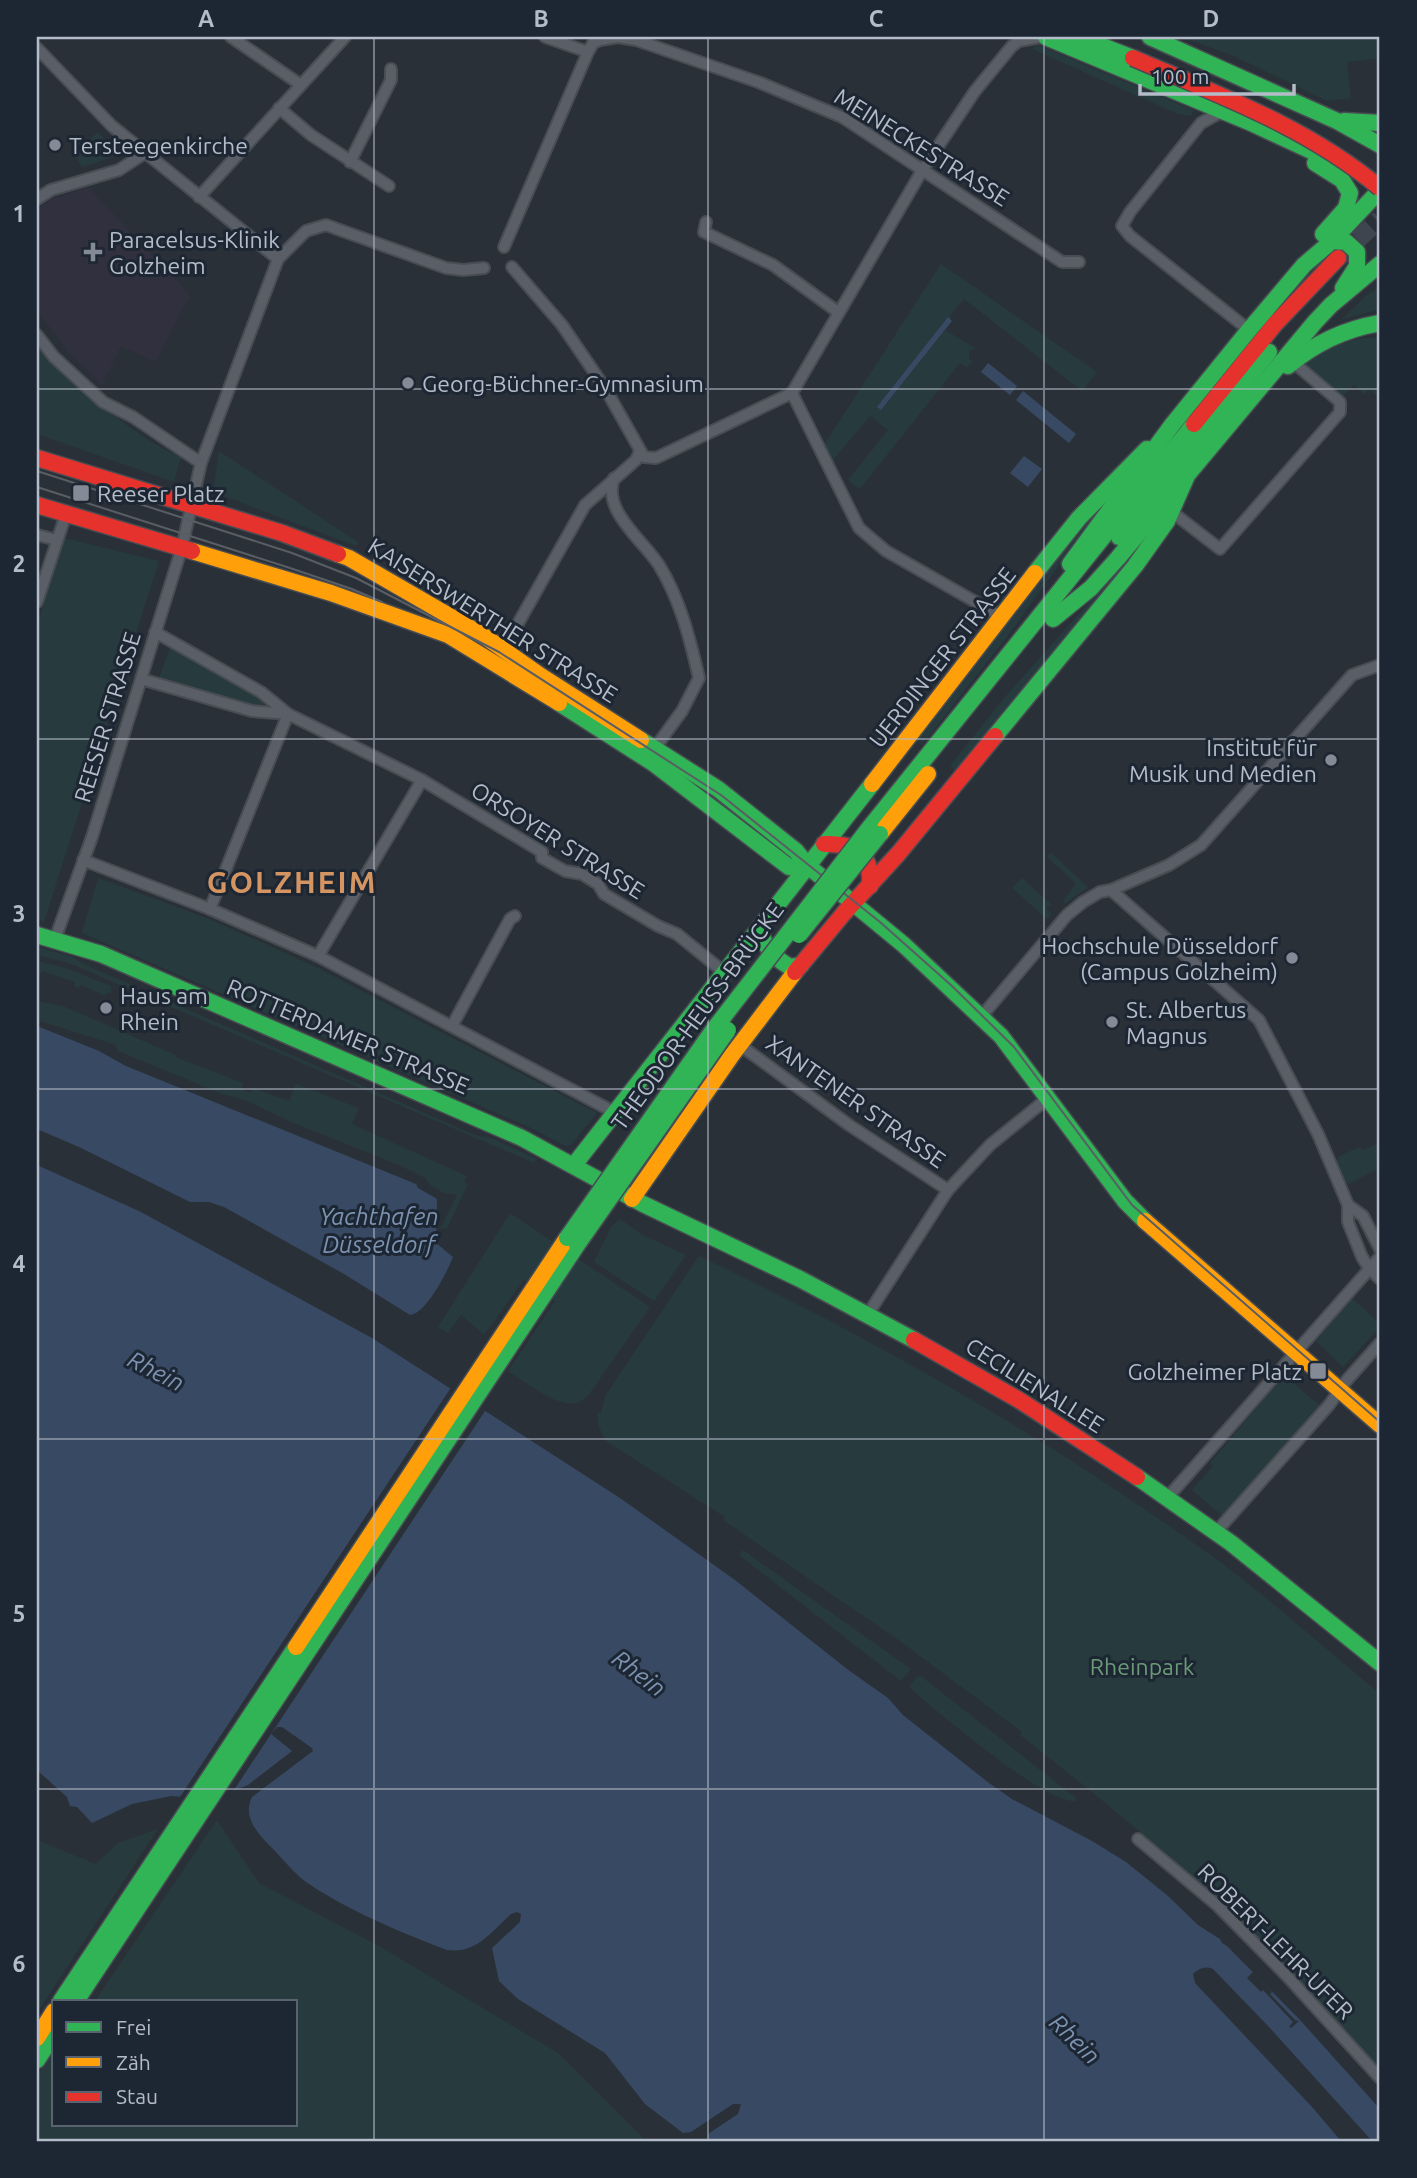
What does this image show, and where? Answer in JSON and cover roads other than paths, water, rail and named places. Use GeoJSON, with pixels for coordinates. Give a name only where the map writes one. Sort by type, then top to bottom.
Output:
{"type":"FeatureCollection","features":[{"type":"Feature","properties":{"kind":"main road"},"geometry":{"type":"LineString","coordinates":[[1043,37],[1223,111],[1380,181]]}},
{"type":"Feature","properties":{"kind":"main road"},"geometry":{"type":"LineString","coordinates":[[1079,37],[1141,47],[1328,132],[1380,169]]}},
{"type":"Feature","properties":{"kind":"main road"},"geometry":{"type":"LineString","coordinates":[[1114,37],[1337,121],[1380,145]]}},
{"type":"Feature","properties":{"kind":"main road"},"geometry":{"type":"LineString","coordinates":[[1141,47],[1308,137],[1356,166],[1379,198]]}},
{"type":"Feature","properties":{"kind":"main road"},"geometry":{"type":"LineString","coordinates":[[1294,144],[1324,151],[1330,149],[1338,135],[1337,121]]}},
{"type":"Feature","properties":{"kind":"main road"},"geometry":{"type":"LineString","coordinates":[[1337,121],[1380,123]]}},
{"type":"Feature","properties":{"kind":"main road"},"geometry":{"type":"LineString","coordinates":[[1294,144],[1306,158],[1343,179],[1349,194],[1345,208],[1325,231],[1304,265]]}},
{"type":"Feature","properties":{"kind":"main road"},"geometry":{"type":"LineString","coordinates":[[1310,151],[1379,198]]}},
{"type":"Feature","properties":{"kind":"main road","name":"UERDINGER STRASSE"},"geometry":{"type":"LineString","coordinates":[[574,1165],[1079,518],[1172,425],[1304,265],[1379,198]]}},
{"type":"Feature","properties":{"kind":"main road"},"geometry":{"type":"LineString","coordinates":[[1053,619],[1091,588],[1331,305],[1359,259],[1350,244],[1343,240],[1332,241]]}},
{"type":"Feature","properties":{"kind":"main road"},"geometry":{"type":"LineString","coordinates":[[1341,262],[1053,619],[875,831],[1027,632],[1275,324],[1341,262]]}},
{"type":"Feature","properties":{"kind":"main road"},"geometry":{"type":"LineString","coordinates":[[1331,305],[1380,264]]}},
{"type":"Feature","properties":{"kind":"main road"},"geometry":{"type":"LineString","coordinates":[[1244,406],[1329,333],[1354,321],[1380,314]]}},
{"type":"Feature","properties":{"kind":"main road"},"geometry":{"type":"LineString","coordinates":[[1297,358],[1328,339],[1380,323]]}},
{"type":"Feature","properties":{"kind":"main road"},"geometry":{"type":"LineString","coordinates":[[1027,632],[1089,536],[1172,425]]}},
{"type":"Feature","properties":{"kind":"main road","name":"KAISERSWERTHER STRASSE"},"geometry":{"type":"LineString","coordinates":[[37,458],[282,533],[349,558],[484,636],[729,796],[796,851],[808,866],[904,946],[981,1017],[1018,1057],[1117,1191],[1138,1215],[1380,1425]]}},
{"type":"Feature","properties":{"kind":"main road"},"geometry":{"type":"LineString","coordinates":[[632,1199],[740,1045],[801,965],[870,886],[1114,591],[1181,496],[1187,474]]}},
{"type":"Feature","properties":{"kind":"main road","name":"KAISERSWERTHER STRASSE"},"geometry":{"type":"LineString","coordinates":[[37,505],[342,596],[448,635],[653,763],[789,867],[808,866]]}},
{"type":"Feature","properties":{"kind":"main road","name":"THEODOR-HEUSS-BRÜCKE"},"geometry":{"type":"LineString","coordinates":[[162,1860],[572,1242],[875,831]]}},
{"type":"Feature","properties":{"kind":"main road"},"geometry":{"type":"LineString","coordinates":[[824,844],[846,844],[864,854],[870,867],[870,886]]}},
{"type":"Feature","properties":{"kind":"main road"},"geometry":{"type":"LineString","coordinates":[[760,929],[767,949],[790,967],[801,965]]}},
{"type":"Feature","properties":{"kind":"main road","name":"ROTTERDAMER STRASSE"},"geometry":{"type":"LineString","coordinates":[[37,935],[101,954],[486,1121],[574,1165],[632,1199]]}},
{"type":"Feature","properties":{"kind":"main road","name":"CECILIENALLEE"},"geometry":{"type":"LineString","coordinates":[[632,1199],[868,1314],[1019,1400],[1168,1497],[1380,1663]]}},
{"type":"Feature","properties":{"kind":"main road"},"geometry":{"type":"LineString","coordinates":[[62,2000],[162,1860]]}},
{"type":"Feature","properties":{"kind":"main road"},"geometry":{"type":"LineString","coordinates":[[77,2000],[162,1860]]}},
{"type":"Feature","properties":{"kind":"main road"},"geometry":{"type":"LineString","coordinates":[[37,2038],[52,2014]]}},
{"type":"Feature","properties":{"kind":"main road"},"geometry":{"type":"LineString","coordinates":[[37,2060],[52,2037]]}},
{"type":"Feature","properties":{"kind":"street"},"geometry":{"type":"LineString","coordinates":[[231,37],[301,85]]}},
{"type":"Feature","properties":{"kind":"street"},"geometry":{"type":"LineString","coordinates":[[199,197],[345,37]]}},
{"type":"Feature","properties":{"kind":"street"},"geometry":{"type":"LineString","coordinates":[[504,247],[588,52],[545,37]]}},
{"type":"Feature","properties":{"kind":"street","name":"MEINECKESTRASSE"},"geometry":{"type":"LineString","coordinates":[[588,52],[593,43],[600,40],[618,37],[636,40],[758,82],[842,117],[1062,262],[1079,262]]}},
{"type":"Feature","properties":{"kind":"street"},"geometry":{"type":"LineString","coordinates":[[512,267],[569,336],[605,388],[640,451],[647,458],[656,458],[792,393],[923,169],[975,91],[1007,51],[1019,41],[1043,37]]}},
{"type":"Feature","properties":{"kind":"street"},"geometry":{"type":"LineString","coordinates":[[37,48],[112,126],[278,259],[306,231],[326,225],[446,268],[484,268]]}},
{"type":"Feature","properties":{"kind":"street"},"geometry":{"type":"LineString","coordinates":[[349,162],[391,80],[391,69]]}},
{"type":"Feature","properties":{"kind":"street"},"geometry":{"type":"LineString","coordinates":[[279,108],[349,162],[389,186]]}},
{"type":"Feature","properties":{"kind":"street"},"geometry":{"type":"LineString","coordinates":[[1223,111],[1201,123],[1130,212],[1122,226],[1129,236],[1249,330]]}},
{"type":"Feature","properties":{"kind":"street"},"geometry":{"type":"LineString","coordinates":[[37,199],[51,190],[119,170],[145,153]]}},
{"type":"Feature","properties":{"kind":"street"},"geometry":{"type":"LineString","coordinates":[[705,222],[704,232],[773,265],[838,312]]}},
{"type":"Feature","properties":{"kind":"street","name":"REESER STRASSE"},"geometry":{"type":"LineString","coordinates":[[55,939],[141,679],[181,547],[201,463],[278,259]]}},
{"type":"Feature","properties":{"kind":"street"},"geometry":{"type":"LineString","coordinates":[[37,335],[54,357],[103,402],[133,417],[201,463]]}},
{"type":"Feature","properties":{"kind":"street"},"geometry":{"type":"LineString","coordinates":[[1171,512],[1220,549],[1340,412],[1340,402],[1297,358]]}},
{"type":"Feature","properties":{"kind":"street"},"geometry":{"type":"LineString","coordinates":[[792,393],[859,528],[866,536],[886,551],[1002,617]]}},
{"type":"Feature","properties":{"kind":"street"},"geometry":{"type":"LineString","coordinates":[[503,650],[585,505],[636,460],[640,451]]}},
{"type":"Feature","properties":{"kind":"street"},"geometry":{"type":"LineString","coordinates":[[614,478],[611,489],[614,505],[659,566],[680,608],[699,678],[682,711],[655,748]]}},
{"type":"Feature","properties":{"kind":"street"},"geometry":{"type":"LineString","coordinates":[[37,602],[66,514]]}},
{"type":"Feature","properties":{"kind":"street"},"geometry":{"type":"LineString","coordinates":[[37,535],[57,540]]}},
{"type":"Feature","properties":{"kind":"street","name":"ORSOYER STRASSE"},"geometry":{"type":"LineString","coordinates":[[155,632],[261,692],[288,714],[422,780],[542,852],[542,858],[565,871],[582,874],[598,884],[604,894],[658,926],[677,934],[725,973]]}},
{"type":"Feature","properties":{"kind":"street"},"geometry":{"type":"LineString","coordinates":[[981,1017],[1067,915],[1100,892],[1111,890],[1169,865],[1201,845],[1352,675],[1380,665]]}},
{"type":"Feature","properties":{"kind":"street","name":"ORSOYER STRASSE"},"geometry":{"type":"LineString","coordinates":[[141,679],[252,711],[288,714]]}},
{"type":"Feature","properties":{"kind":"street"},"geometry":{"type":"LineString","coordinates":[[209,909],[288,714]]}},
{"type":"Feature","properties":{"kind":"street"},"geometry":{"type":"LineString","coordinates":[[318,956],[422,780]]}},
{"type":"Feature","properties":{"kind":"street","name":"ROTTERDAMER STRASSE"},"geometry":{"type":"LineString","coordinates":[[83,860],[209,909],[318,956],[614,1112]]}},
{"type":"Feature","properties":{"kind":"street"},"geometry":{"type":"LineString","coordinates":[[1111,890],[1259,1020],[1317,1131],[1348,1205],[1348,1222],[1369,1268],[1380,1279]]}},
{"type":"Feature","properties":{"kind":"street"},"geometry":{"type":"LineString","coordinates":[[452,1026],[514,916]]}},
{"type":"Feature","properties":{"kind":"street","name":"XANTENER STRASSE"},"geometry":{"type":"LineString","coordinates":[[740,1045],[849,1125],[948,1190]]}},
{"type":"Feature","properties":{"kind":"street"},"geometry":{"type":"LineString","coordinates":[[868,1314],[948,1190],[990,1145],[1048,1098]]}},
{"type":"Feature","properties":{"kind":"street"},"geometry":{"type":"LineString","coordinates":[[1348,1205],[1363,1216],[1380,1249]]}},
{"type":"Feature","properties":{"kind":"street"},"geometry":{"type":"LineString","coordinates":[[1168,1497],[1380,1257]]}},
{"type":"Feature","properties":{"kind":"street"},"geometry":{"type":"LineString","coordinates":[[1216,1532],[1380,1343]]}},
{"type":"Feature","properties":{"kind":"street","name":"ROBERT-LEHR-UFER"},"geometry":{"type":"LineString","coordinates":[[1138,1839],[1228,1916],[1296,1985],[1380,2078]]}},
{"type":"Feature","properties":{"kind":"water"},"geometry":{"type":"Polygon","coordinates":[[[948,317],[952,321],[881,410],[877,407],[948,317]]]}},
{"type":"Feature","properties":{"kind":"water"},"geometry":{"type":"Polygon","coordinates":[[[988,363],[1017,386],[1010,395],[981,372],[988,363]]]}},
{"type":"Feature","properties":{"kind":"water"},"geometry":{"type":"Polygon","coordinates":[[[1023,391],[1076,434],[1069,443],[1016,400],[1023,391]]]}},
{"type":"Feature","properties":{"kind":"water"},"geometry":{"type":"Polygon","coordinates":[[[1024,456],[1042,469],[1028,487],[1010,473],[1024,456]]]}},
{"type":"Feature","properties":{"kind":"water","name":"Yachthafen Düsseldorf"},"geometry":{"type":"Polygon","coordinates":[[[37,1026],[99,1051],[126,1066],[416,1184],[437,1199],[436,1243],[453,1257],[429,1300],[423,1308],[410,1315],[344,1274],[224,1207],[209,1202],[190,1202],[37,1129],[37,1026]]]}},
{"type":"Feature","properties":{"kind":"water","name":"Rhein"},"geometry":{"type":"Polygon","coordinates":[[[37,1165],[141,1212],[372,1338],[620,1498],[735,1580],[888,1698],[903,1715],[1012,1799],[1126,1862],[1198,1925],[1220,1939],[1300,2020],[1380,2109],[1380,2141],[1372,2141],[1269,2027],[1213,1969],[1207,1968],[1193,1974],[1195,1983],[1341,2141],[708,2141],[708,2134],[738,2114],[741,2104],[733,2104],[691,2132],[683,2133],[645,2104],[605,2053],[518,1999],[499,1981],[492,1948],[520,1922],[521,1914],[511,1914],[475,1945],[466,1949],[447,1950],[356,1911],[321,1892],[297,1874],[257,1831],[249,1811],[252,1797],[313,1751],[282,1727],[277,1727],[271,1734],[292,1751],[248,1785],[225,1794],[201,1798],[171,1796],[132,1804],[92,1823],[77,1807],[70,1806],[67,1797],[37,1770],[37,1165]]]}},
{"type":"Feature","properties":{"kind":"tunnel"},"geometry":{"type":"LineString","coordinates":[[1338,258],[1380,219]]}},
{"type":"Feature","properties":{"kind":"tram line"},"geometry":{"type":"LineString","coordinates":[[37,471],[292,553],[356,578],[499,652],[721,795],[880,922],[952,986],[1014,1047],[1132,1205],[1380,1422]]}},
{"type":"Feature","properties":{"kind":"tram line"},"geometry":{"type":"LineString","coordinates":[[37,487],[287,567],[382,602]]}},
{"type":"Feature","properties":{"kind":"place","name":"Tersteegenkirche"},"geometry":{"type":"Point","coordinates":[55,145]}},
{"type":"Feature","properties":{"kind":"place","name":"Paracelsus-Klinik Golzheim"},"geometry":{"type":"Point","coordinates":[93,252]}},
{"type":"Feature","properties":{"kind":"place","name":"Georg-Büchner-Gymnasium"},"geometry":{"type":"Point","coordinates":[408,383]}},
{"type":"Feature","properties":{"kind":"place","name":"Reeser Platz"},"geometry":{"type":"Point","coordinates":[81,493]}},
{"type":"Feature","properties":{"kind":"place","name":"Institut für Musik und Medien"},"geometry":{"type":"Point","coordinates":[1331,760]}},
{"type":"Feature","properties":{"kind":"place","name":"Hochschule Düsseldorf (Campus Golzheim)"},"geometry":{"type":"Point","coordinates":[1292,958]}},
{"type":"Feature","properties":{"kind":"place","name":"Haus am Rhein"},"geometry":{"type":"Point","coordinates":[106,1008]}},
{"type":"Feature","properties":{"kind":"place","name":"St. Albertus Magnus"},"geometry":{"type":"Point","coordinates":[1112,1022]}},
{"type":"Feature","properties":{"kind":"place","name":"Golzheimer Platz"},"geometry":{"type":"Point","coordinates":[1318,1371]}},
{"type":"Feature","properties":{"kind":"district","name":"GOLZHEIM"},"geometry":{"type":"Point","coordinates":[292,882]}},
{"type":"Feature","properties":{"kind":"park label","name":"Rheinpark"},"geometry":{"type":"Point","coordinates":[1142,1666]}}]}
